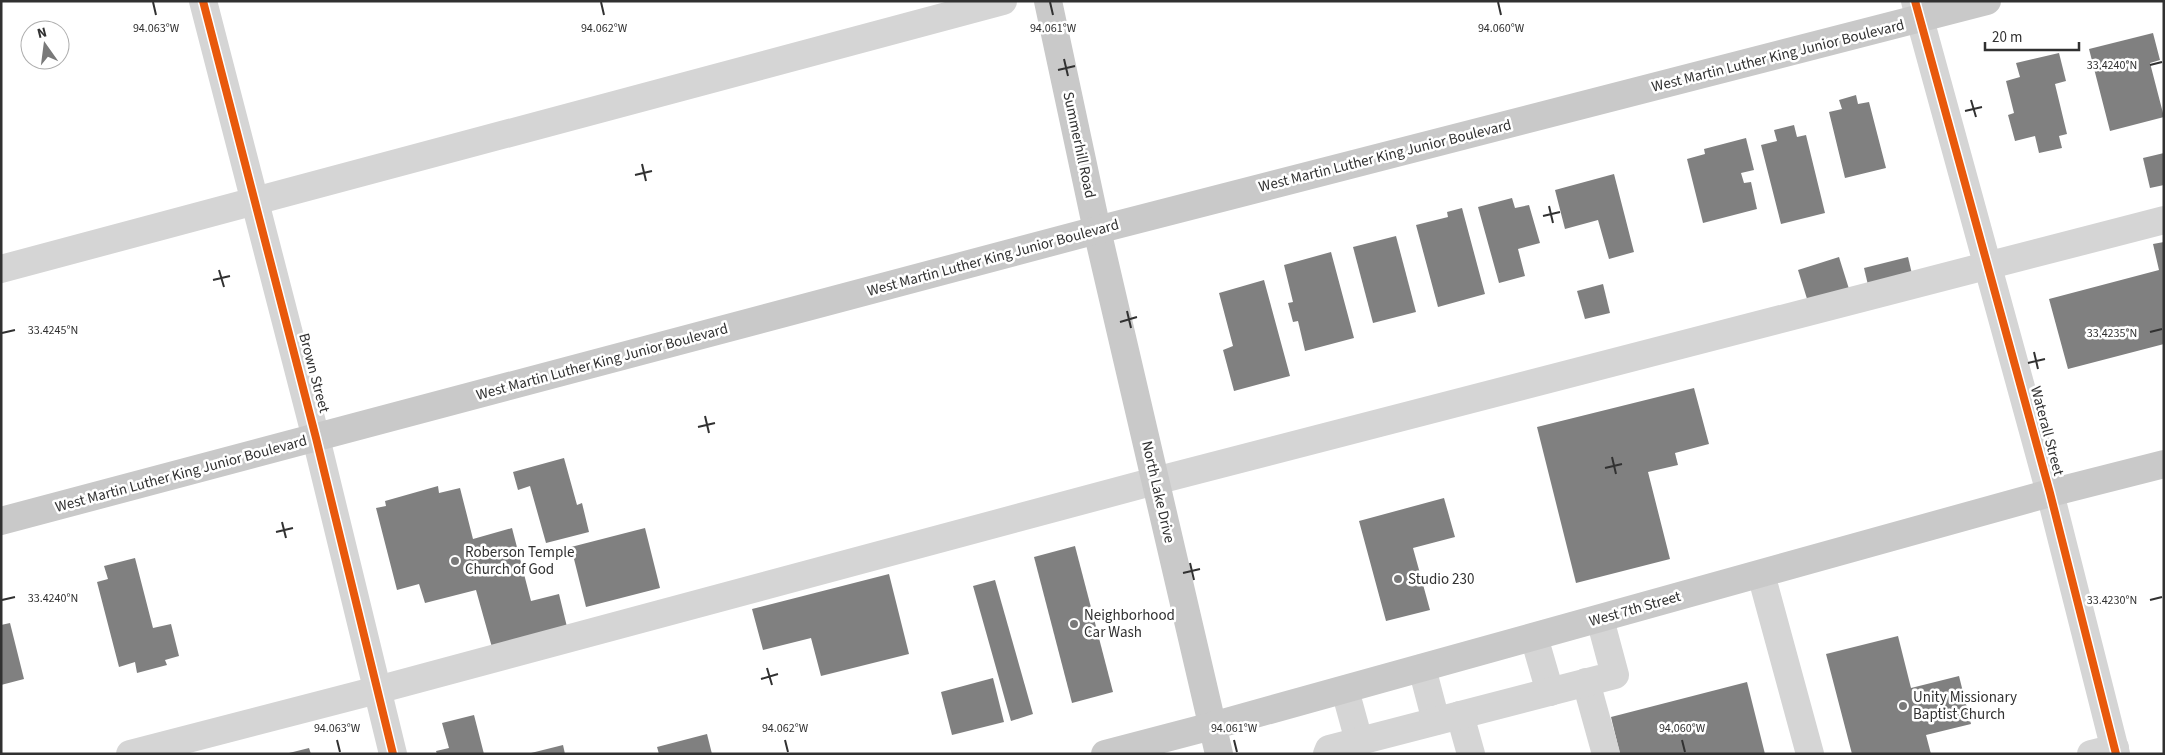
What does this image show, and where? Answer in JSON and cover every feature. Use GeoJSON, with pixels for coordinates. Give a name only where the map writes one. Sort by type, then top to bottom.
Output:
{"type":"FeatureCollection","features":[{"type":"Feature","properties":{"kind":"main road","name":"Summerhill Road"},"geometry":{"type":"LineString","coordinates":[[1048,1],[1097,230]]}},
{"type":"Feature","properties":{"kind":"main road","name":"West Martin Luther King Junior Boulevard"},"geometry":{"type":"LineString","coordinates":[[1,521],[1917,10],[1987,1]]}},
{"type":"Feature","properties":{"kind":"main road","name":"North Lake Drive"},"geometry":{"type":"LineString","coordinates":[[1097,230],[1219,754]]}},
{"type":"Feature","properties":{"kind":"main road","name":"West 7th Street"},"geometry":{"type":"LineString","coordinates":[[1105,754],[1345,690],[2050,493],[2164,464]]}},
{"type":"Feature","properties":{"kind":"street","name":"Brown Street"},"geometry":{"type":"LineString","coordinates":[[203,1],[316,438],[393,754]]}},
{"type":"Feature","properties":{"kind":"street"},"geometry":{"type":"LineString","coordinates":[[1,269],[1003,1]]}},
{"type":"Feature","properties":{"kind":"street","name":"Waterall Street"},"geometry":{"type":"LineString","coordinates":[[1917,10],[2050,493],[2107,752]]}},
{"type":"Feature","properties":{"kind":"street"},"geometry":{"type":"LineString","coordinates":[[130,754],[377,690],[1155,481],[2164,220]]}},
{"type":"Feature","properties":{"kind":"street"},"geometry":{"type":"LineString","coordinates":[[1761,574],[1810,754]]}},
{"type":"Feature","properties":{"kind":"street"},"geometry":{"type":"LineString","coordinates":[[1327,754],[1329,749],[1616,675],[1600,619]]}},
{"type":"Feature","properties":{"kind":"street"},"geometry":{"type":"LineString","coordinates":[[1534,637],[1550,692]]}},
{"type":"Feature","properties":{"kind":"street"},"geometry":{"type":"LineString","coordinates":[[1422,668],[1448,718],[1470,754]]}},
{"type":"Feature","properties":{"kind":"street"},"geometry":{"type":"LineString","coordinates":[[1586,682],[1606,754]]}},
{"type":"Feature","properties":{"kind":"street"},"geometry":{"type":"LineString","coordinates":[[1345,690],[1359,741]]}},
{"type":"Feature","properties":{"kind":"building"},"geometry":{"type":"Polygon","coordinates":[[[2153,33],[2160,60],[2150,63],[2164,117],[2110,131],[2089,49],[2153,33]]]}},
{"type":"Feature","properties":{"kind":"building"},"geometry":{"type":"Polygon","coordinates":[[[2059,53],[2066,81],[2055,84],[2067,134],[2059,136],[2062,148],[2039,153],[2035,136],[2015,141],[2008,115],[2014,113],[2006,81],[2020,77],[2016,63],[2059,53]]]}},
{"type":"Feature","properties":{"kind":"building"},"geometry":{"type":"Polygon","coordinates":[[[1856,95],[1858,104],[1869,102],[1886,168],[1845,178],[1829,112],[1842,109],[1839,100],[1856,95]]]}},
{"type":"Feature","properties":{"kind":"building"},"geometry":{"type":"Polygon","coordinates":[[[1794,125],[1797,137],[1806,135],[1825,213],[1781,224],[1761,145],[1777,141],[1774,130],[1794,125]]]}},
{"type":"Feature","properties":{"kind":"building"},"geometry":{"type":"Polygon","coordinates":[[[1746,138],[1754,170],[1741,173],[1744,183],[1751,182],[1757,209],[1703,223],[1687,159],[1705,154],[1704,149],[1746,138]]]}},
{"type":"Feature","properties":{"kind":"building"},"geometry":{"type":"Polygon","coordinates":[[[2164,153],[2164,185],[2150,188],[2143,158],[2164,153]]]}},
{"type":"Feature","properties":{"kind":"building"},"geometry":{"type":"Polygon","coordinates":[[[1614,174],[1634,252],[1609,259],[1598,220],[1565,229],[1555,190],[1614,174]]]}},
{"type":"Feature","properties":{"kind":"building"},"geometry":{"type":"Polygon","coordinates":[[[1512,198],[1515,208],[1529,205],[1540,243],[1518,249],[1525,276],[1499,283],[1478,207],[1512,198]]]}},
{"type":"Feature","properties":{"kind":"building"},"geometry":{"type":"Polygon","coordinates":[[[1462,208],[1485,294],[1438,307],[1416,225],[1448,217],[1447,212],[1462,208]]]}},
{"type":"Feature","properties":{"kind":"building"},"geometry":{"type":"Polygon","coordinates":[[[1396,236],[1416,312],[1373,323],[1353,247],[1396,236]]]}},
{"type":"Feature","properties":{"kind":"building"},"geometry":{"type":"Polygon","coordinates":[[[2164,242],[2164,344],[2068,369],[2049,299],[2159,270],[2153,244],[2164,242]]]}},
{"type":"Feature","properties":{"kind":"building"},"geometry":{"type":"Polygon","coordinates":[[[1331,252],[1354,338],[1305,351],[1298,321],[1293,322],[1288,303],[1293,302],[1284,265],[1331,252]]]}},
{"type":"Feature","properties":{"kind":"building"},"geometry":{"type":"Polygon","coordinates":[[[1839,257],[1849,289],[1808,302],[1798,270],[1839,257]]]}},
{"type":"Feature","properties":{"kind":"building"},"geometry":{"type":"Polygon","coordinates":[[[1908,257],[1912,274],[1868,285],[1864,268],[1908,257]]]}},
{"type":"Feature","properties":{"kind":"building"},"geometry":{"type":"Polygon","coordinates":[[[1264,280],[1290,376],[1234,391],[1223,350],[1233,346],[1219,293],[1264,280]]]}},
{"type":"Feature","properties":{"kind":"building"},"geometry":{"type":"Polygon","coordinates":[[[1603,284],[1610,313],[1585,319],[1577,291],[1603,284]]]}},
{"type":"Feature","properties":{"kind":"building"},"geometry":{"type":"Polygon","coordinates":[[[1694,388],[1709,444],[1675,453],[1678,465],[1648,472],[1670,559],[1576,583],[1537,427],[1694,388]]]}},
{"type":"Feature","properties":{"kind":"building"},"geometry":{"type":"Polygon","coordinates":[[[564,458],[577,505],[582,503],[589,532],[546,543],[530,486],[518,490],[513,472],[564,458]]]}},
{"type":"Feature","properties":{"kind":"building","name":"Roberson Temple Church of God"},"geometry":{"type":"Polygon","coordinates":[[[438,486],[439,493],[460,488],[473,539],[512,528],[531,601],[559,594],[568,631],[493,651],[476,590],[425,603],[419,584],[397,590],[376,508],[386,506],[385,501],[438,486]]]}},
{"type":"Feature","properties":{"kind":"building","name":"Studio 230"},"geometry":{"type":"Polygon","coordinates":[[[1444,498],[1455,537],[1413,548],[1430,610],[1386,621],[1359,521],[1444,498]]]}},
{"type":"Feature","properties":{"kind":"building"},"geometry":{"type":"Polygon","coordinates":[[[645,528],[660,588],[586,607],[571,547],[645,528]]]}},
{"type":"Feature","properties":{"kind":"building","name":"Neighborhood Car Wash"},"geometry":{"type":"Polygon","coordinates":[[[1075,546],[1113,692],[1072,703],[1034,557],[1075,546]]]}},
{"type":"Feature","properties":{"kind":"building"},"geometry":{"type":"Polygon","coordinates":[[[135,558],[153,628],[171,624],[179,656],[165,660],[167,665],[137,673],[135,662],[119,667],[97,582],[108,579],[104,566],[135,558]]]}},
{"type":"Feature","properties":{"kind":"building"},"geometry":{"type":"Polygon","coordinates":[[[889,574],[909,654],[821,676],[811,638],[763,650],[752,609],[889,574]]]}},
{"type":"Feature","properties":{"kind":"building"},"geometry":{"type":"Polygon","coordinates":[[[995,580],[1033,714],[1011,721],[973,586],[995,580]]]}},
{"type":"Feature","properties":{"kind":"building"},"geometry":{"type":"Polygon","coordinates":[[[10,623],[24,679],[1,685],[1,625],[10,623]]]}},
{"type":"Feature","properties":{"kind":"building","name":"Unity Missionary Baptist Church"},"geometry":{"type":"Polygon","coordinates":[[[1898,636],[1911,688],[1959,676],[1971,724],[1926,735],[1931,754],[1852,754],[1826,654],[1898,636]]]}},
{"type":"Feature","properties":{"kind":"building"},"geometry":{"type":"Polygon","coordinates":[[[993,678],[1004,722],[952,735],[941,692],[993,678]]]}},
{"type":"Feature","properties":{"kind":"building"},"geometry":{"type":"Polygon","coordinates":[[[1747,682],[1765,754],[1620,754],[1611,717],[1747,682]]]}},
{"type":"Feature","properties":{"kind":"building"},"geometry":{"type":"Polygon","coordinates":[[[474,715],[484,754],[437,754],[436,751],[449,748],[442,723],[474,715]]]}},
{"type":"Feature","properties":{"kind":"building"},"geometry":{"type":"Polygon","coordinates":[[[707,734],[712,754],[659,754],[657,747],[707,734]]]}},
{"type":"Feature","properties":{"kind":"building"},"geometry":{"type":"Polygon","coordinates":[[[563,745],[565,754],[531,754],[531,753],[563,745]]]}},
{"type":"Feature","properties":{"kind":"building"},"geometry":{"type":"Polygon","coordinates":[[[309,748],[311,754],[289,754],[289,753],[309,748]]]}},
{"type":"Feature","properties":{"kind":"cycle path"},"geometry":{"type":"LineString","coordinates":[[203,1],[316,438],[393,754]]}},
{"type":"Feature","properties":{"kind":"cycle path"},"geometry":{"type":"LineString","coordinates":[[1915,1],[2050,493],[2116,754]]}},
{"type":"Feature","properties":{"kind":"place","name":"Roberson Temple Church of God"},"geometry":{"type":"Point","coordinates":[455,561]}},
{"type":"Feature","properties":{"kind":"place","name":"Studio 230"},"geometry":{"type":"Point","coordinates":[1398,579]}},
{"type":"Feature","properties":{"kind":"place","name":"Neighborhood Car Wash"},"geometry":{"type":"Point","coordinates":[1074,624]}},
{"type":"Feature","properties":{"kind":"place","name":"Unity Missionary Baptist Church"},"geometry":{"type":"Point","coordinates":[1903,706]}}]}
